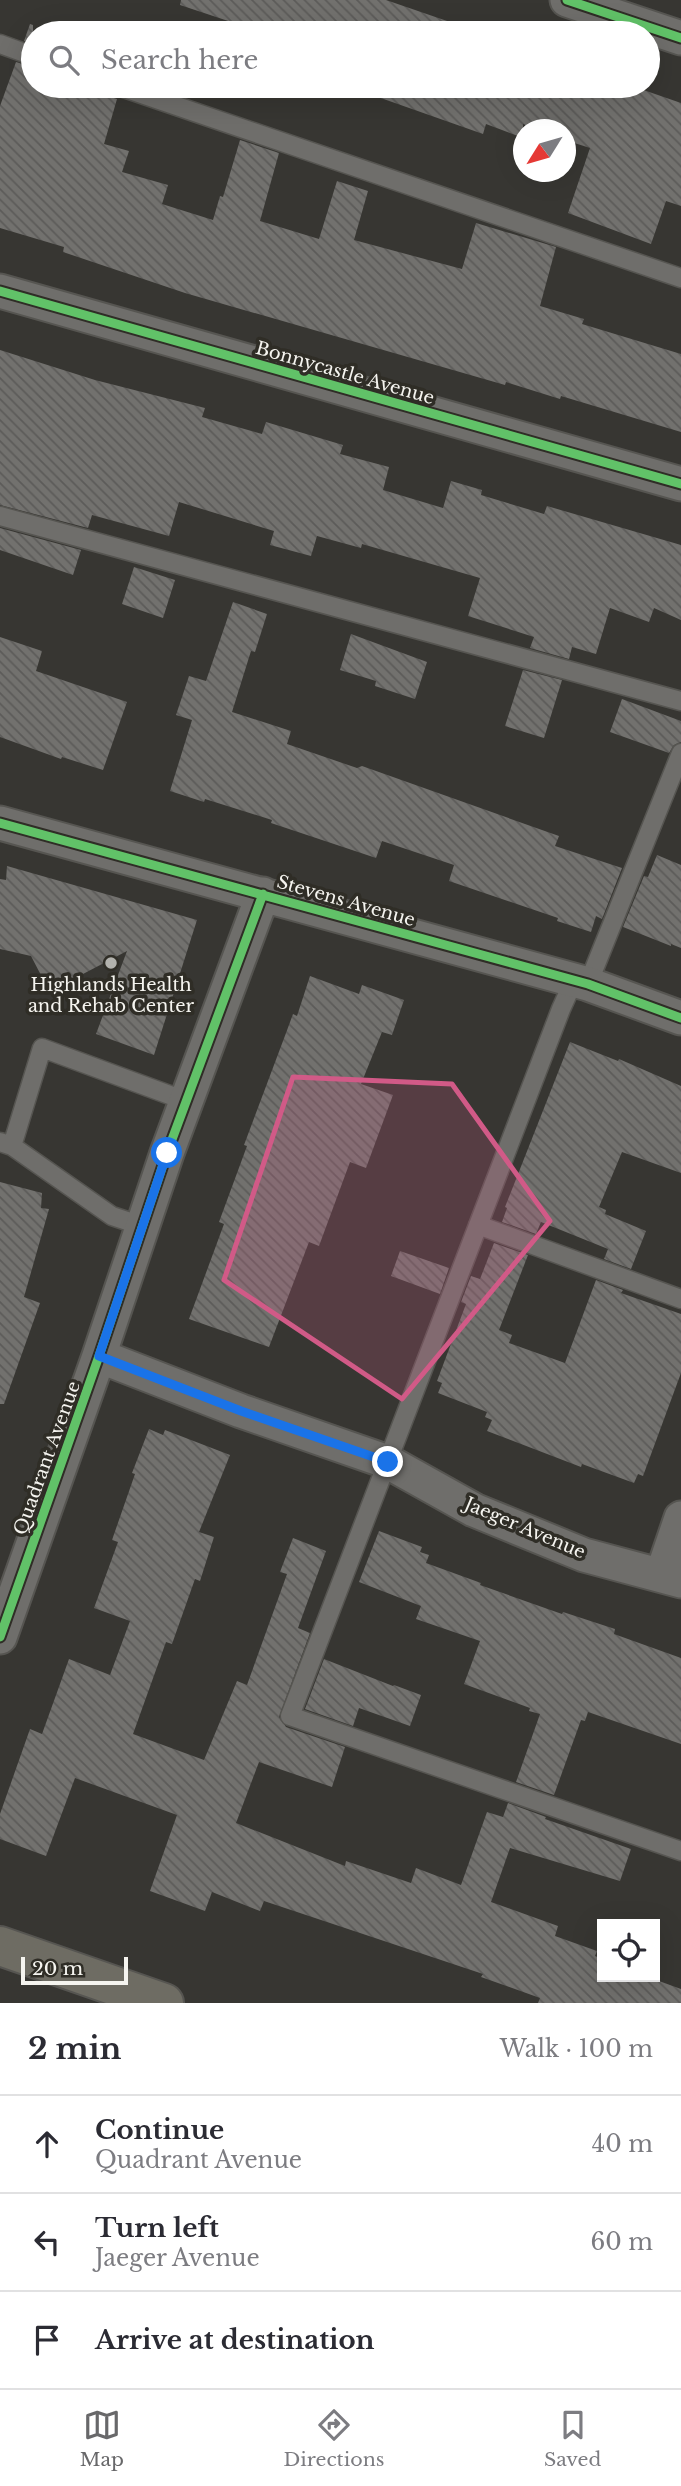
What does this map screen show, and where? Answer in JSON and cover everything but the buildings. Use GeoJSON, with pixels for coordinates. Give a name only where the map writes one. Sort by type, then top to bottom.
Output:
{"type":"FeatureCollection","features":[{"type":"Feature","properties":{"kind":"main road"},"geometry":{"type":"LineString","coordinates":[[0,1946],[164,2003]]}},
{"type":"Feature","properties":{"kind":"street"},"geometry":{"type":"LineString","coordinates":[[567,0],[630,21]]}},
{"type":"Feature","properties":{"kind":"street"},"geometry":{"type":"LineString","coordinates":[[660,31],[681,38]]}},
{"type":"Feature","properties":{"kind":"street","name":"Bonnycastle Avenue"},"geometry":{"type":"LineString","coordinates":[[0,291],[681,484]]}},
{"type":"Feature","properties":{"kind":"street","name":"Stevens Avenue"},"geometry":{"type":"LineString","coordinates":[[0,823],[581,982],[681,1018]]}},
{"type":"Feature","properties":{"kind":"street","name":"Quadrant Avenue"},"geometry":{"type":"LineString","coordinates":[[0,1637],[186,1101],[263,894]]}},
{"type":"Feature","properties":{"kind":"street","name":"Jaeger Avenue"},"geometry":{"type":"LineString","coordinates":[[99,1356],[241,1411],[388,1462],[486,1515],[584,1555],[671,1578]]}},
{"type":"Feature","properties":{"kind":"street"},"geometry":{"type":"LineString","coordinates":[[671,1578],[681,1518]]}},
{"type":"Feature","properties":{"kind":"lane"},"geometry":{"type":"LineString","coordinates":[[0,44],[21,52]]}},
{"type":"Feature","properties":{"kind":"lane"},"geometry":{"type":"LineString","coordinates":[[153,98],[681,278]]}},
{"type":"Feature","properties":{"kind":"lane"},"geometry":{"type":"LineString","coordinates":[[0,516],[681,702]]}},
{"type":"Feature","properties":{"kind":"lane"},"geometry":{"type":"LineString","coordinates":[[681,753],[581,982],[561,1009],[290,1716],[681,1851]]}},
{"type":"Feature","properties":{"kind":"lane"},"geometry":{"type":"LineString","coordinates":[[142,1226],[112,1216],[6,1144],[42,1048],[186,1101]]}},
{"type":"Feature","properties":{"kind":"lane"},"geometry":{"type":"LineString","coordinates":[[478,1225],[681,1299]]}},
{"type":"Feature","properties":{"kind":"highlighted area"},"geometry":{"type":"Polygon","coordinates":[[[293,1077],[452,1084],[550,1221],[402,1399],[224,1280],[293,1077]]]}},
{"type":"Feature","properties":{"kind":"cycle path"},"geometry":{"type":"LineString","coordinates":[[567,0],[630,21]]}},
{"type":"Feature","properties":{"kind":"cycle path"},"geometry":{"type":"LineString","coordinates":[[660,31],[681,38]]}},
{"type":"Feature","properties":{"kind":"cycle path"},"geometry":{"type":"LineString","coordinates":[[0,291],[681,484]]}},
{"type":"Feature","properties":{"kind":"cycle path"},"geometry":{"type":"LineString","coordinates":[[0,823],[588,984],[681,1018]]}},
{"type":"Feature","properties":{"kind":"cycle path"},"geometry":{"type":"LineString","coordinates":[[0,1637],[167,1153],[263,894]]}},
{"type":"Feature","properties":{"kind":"place","name":"Highlands Health and Rehab Center"},"geometry":{"type":"Point","coordinates":[111,963]}},
{"type":"Feature","properties":{"kind":"route"},"geometry":{"type":"LineString","coordinates":[[167,1153],[99,1356],[241,1411],[388,1462]]}}]}
